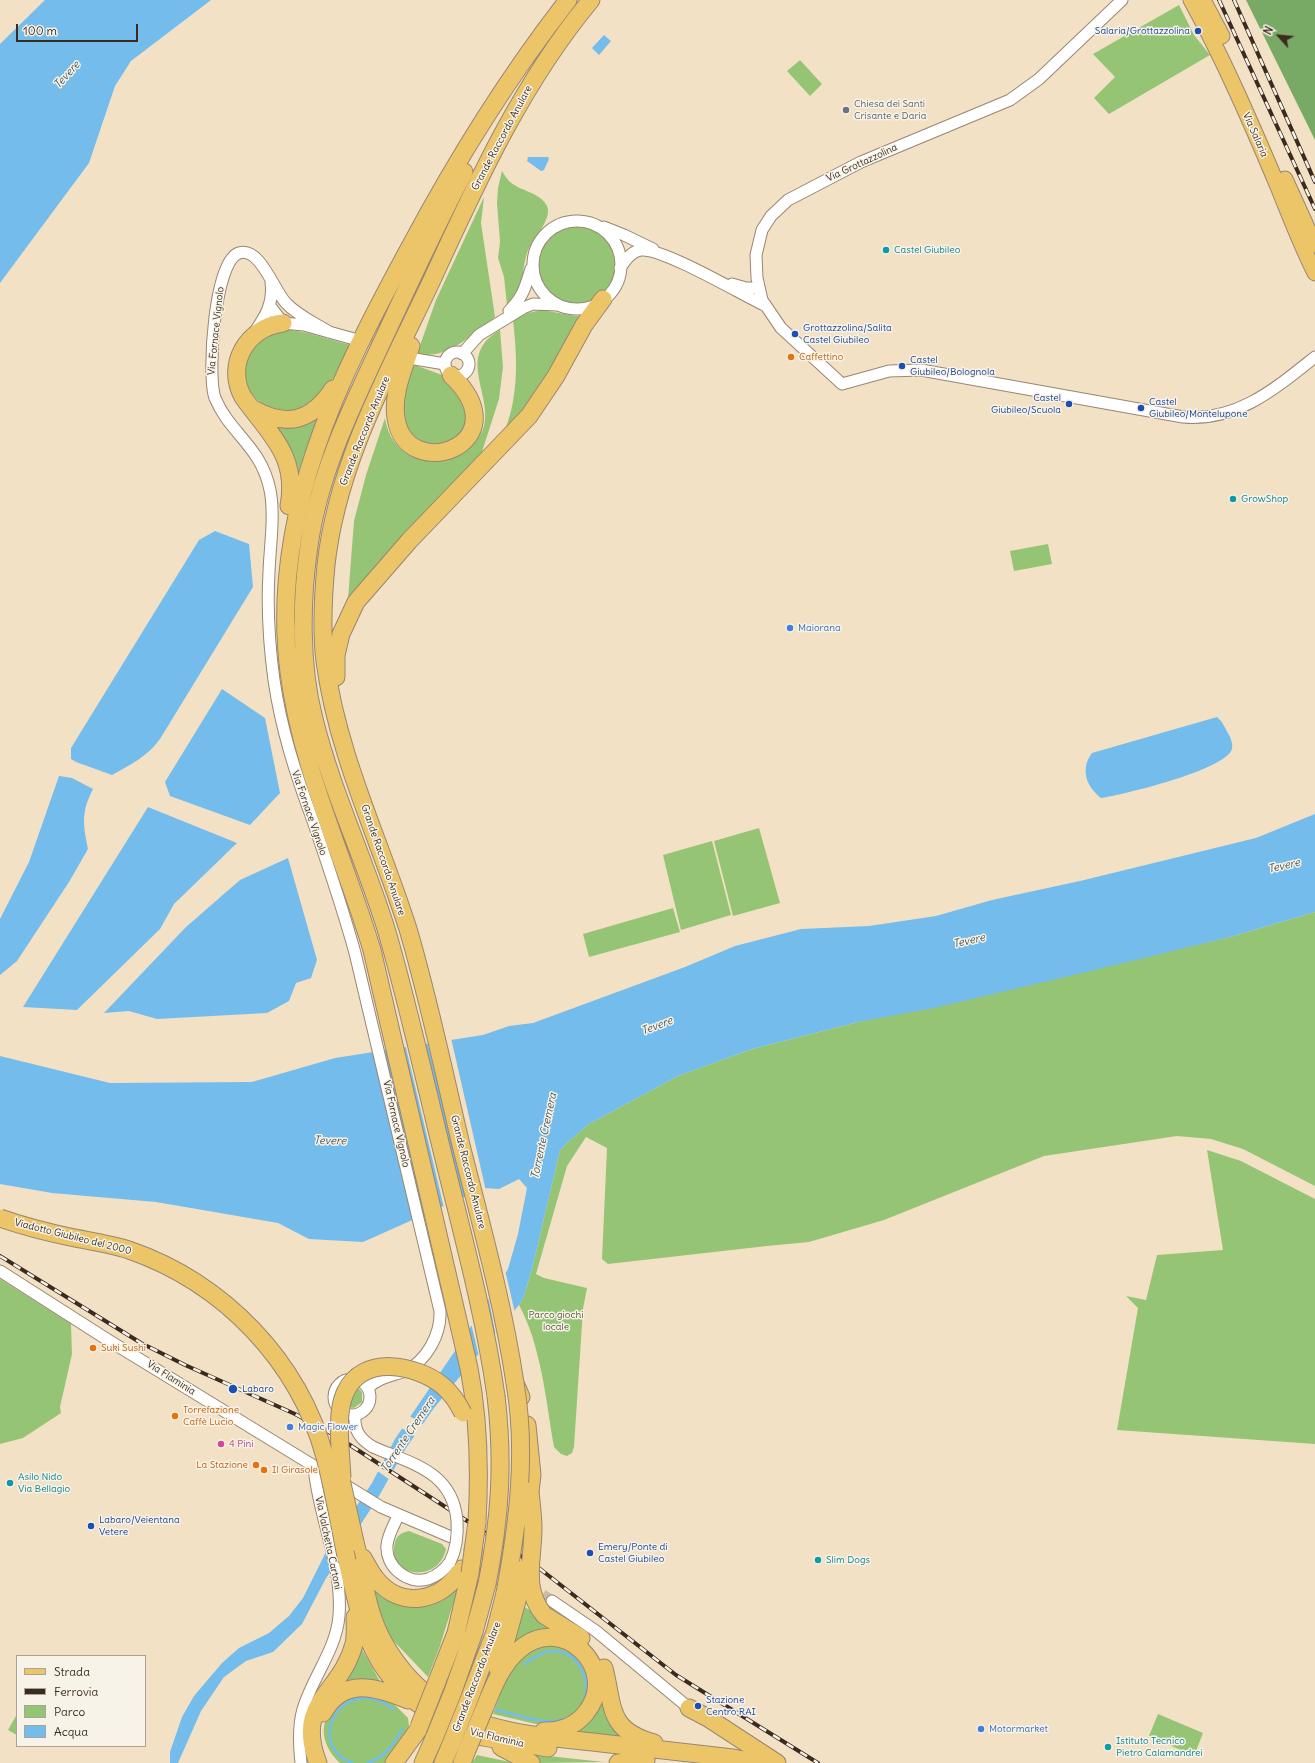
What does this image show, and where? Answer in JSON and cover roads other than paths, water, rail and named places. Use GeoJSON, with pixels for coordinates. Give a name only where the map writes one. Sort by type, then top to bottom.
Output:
{"type":"FeatureCollection","features":[{"type":"Feature","properties":{"kind":"highway","name":"Grande Raccordo Anulare"},"geometry":{"type":"LineString","coordinates":[[404,1763],[456,1633],[460,1568],[477,1522],[477,1414],[469,1368],[372,950],[351,884],[309,768],[297,720],[287,655],[285,600],[294,531],[305,479],[320,433],[349,366],[386,290],[435,200],[481,123],[568,0]]}},
{"type":"Feature","properties":{"kind":"highway","name":"Grande Raccordo Anulare"},"geometry":{"type":"LineString","coordinates":[[443,1763],[495,1632],[511,1596],[520,1478],[520,1428],[512,1361],[491,1267],[413,949],[337,721],[325,661],[323,617],[326,565],[332,522],[341,488],[363,430],[428,287],[487,164],[513,114],[553,50],[591,0]]}},
{"type":"Feature","properties":{"kind":"highway","name":"Grande Raccordo Anulare"},"geometry":{"type":"LineString","coordinates":[[423,1763],[452,1694],[474,1632],[487,1584],[498,1526],[501,1477],[499,1421],[494,1384],[472,1273],[391,946],[313,715],[306,670],[304,620],[309,543],[322,482],[355,401],[453,194],[515,74]]}},
{"type":"Feature","properties":{"kind":"highway"},"geometry":{"type":"LineString","coordinates":[[428,287],[401,377],[396,408],[396,419],[401,433],[409,442],[424,451],[439,452],[454,448],[466,439],[473,426],[475,415],[472,402],[465,388],[448,370]]}},
{"type":"Feature","properties":{"kind":"highway"},"geometry":{"type":"LineString","coordinates":[[337,721],[336,655],[341,634],[354,606],[409,541],[529,416],[556,376],[584,324],[604,299]]}},
{"type":"Feature","properties":{"kind":"highway"},"geometry":{"type":"LineString","coordinates":[[283,323],[269,326],[252,337],[241,352],[236,370],[239,389],[251,408],[280,446],[291,475],[292,487],[283,561],[285,600]]}},
{"type":"Feature","properties":{"kind":"highway"},"geometry":{"type":"LineString","coordinates":[[251,408],[275,418],[285,420],[302,417],[320,406],[349,366]]}},
{"type":"Feature","properties":{"kind":"highway","name":"Viadotto Giubileo del 2000"},"geometry":{"type":"LineString","coordinates":[[0,1206],[38,1218],[114,1234],[146,1245],[186,1263],[228,1292],[246,1307],[272,1334],[301,1374],[325,1421],[346,1483],[356,1544]]}},
{"type":"Feature","properties":{"kind":"highway","name":"Viadotto Giubileo del 2000"},"geometry":{"type":"LineString","coordinates":[[0,1218],[32,1228],[119,1247],[158,1262],[207,1290],[240,1316],[261,1338],[284,1369],[312,1420],[325,1457],[346,1561]]}},
{"type":"Feature","properties":{"kind":"highway"},"geometry":{"type":"LineString","coordinates":[[346,1483],[340,1416],[343,1398],[348,1387],[358,1376],[369,1370],[386,1367],[405,1368],[421,1374],[439,1383],[449,1392],[464,1413],[468,1424],[478,1470]]}},
{"type":"Feature","properties":{"kind":"highway"},"geometry":{"type":"LineString","coordinates":[[464,1757],[492,1689],[511,1596],[522,1571],[532,1475],[527,1426],[522,1401],[515,1383]]}},
{"type":"Feature","properties":{"kind":"highway"},"geometry":{"type":"LineString","coordinates":[[530,1491],[533,1527],[530,1584],[534,1599],[548,1608],[594,1650],[603,1665],[612,1710],[623,1727],[671,1760]]}},
{"type":"Feature","properties":{"kind":"highway"},"geometry":{"type":"LineString","coordinates":[[356,1544],[377,1580],[395,1594],[407,1598],[420,1599],[437,1594],[450,1584],[460,1568]]}},
{"type":"Feature","properties":{"kind":"highway","name":"Via Flaminia"},"geometry":{"type":"LineString","coordinates":[[356,1544],[369,1605],[383,1642],[396,1662],[410,1678],[434,1700],[486,1731]]}},
{"type":"Feature","properties":{"kind":"highway","name":"Via Flaminia"},"geometry":{"type":"LineString","coordinates":[[346,1561],[360,1620],[373,1652],[396,1683],[418,1705],[456,1727],[486,1731],[537,1747],[646,1760],[761,1763]]}},
{"type":"Feature","properties":{"kind":"highway"},"geometry":{"type":"LineString","coordinates":[[318,1763],[311,1740],[311,1725],[319,1704],[343,1669],[353,1649],[356,1633],[353,1589]]}},
{"type":"Feature","properties":{"kind":"highway"},"geometry":{"type":"LineString","coordinates":[[486,1731],[508,1730],[548,1732],[568,1727],[581,1719],[593,1702],[596,1688],[594,1670],[585,1654],[572,1643],[552,1637],[539,1639],[525,1644],[515,1653],[492,1689]]}},
{"type":"Feature","properties":{"kind":"highway"},"geometry":{"type":"LineString","coordinates":[[330,1763],[323,1754],[318,1741],[318,1728],[325,1709],[335,1698],[351,1689],[370,1687],[381,1689],[418,1705]]}},
{"type":"Feature","properties":{"kind":"highway"},"geometry":{"type":"LineString","coordinates":[[689,1708],[708,1718],[777,1763]]}},
{"type":"Feature","properties":{"kind":"highway"},"geometry":{"type":"LineString","coordinates":[[394,1763],[418,1729]]}},
{"type":"Feature","properties":{"kind":"highway","name":"Via Flaminia"},"geometry":{"type":"LineString","coordinates":[[508,1730],[671,1760]]}},
{"type":"Feature","properties":{"kind":"highway"},"geometry":{"type":"LineString","coordinates":[[486,1731],[531,1763]]}},
{"type":"Feature","properties":{"kind":"highway"},"geometry":{"type":"LineString","coordinates":[[618,1763],[646,1760]]}},
{"type":"Feature","properties":{"kind":"main road","name":"Via Salaria"},"geometry":{"type":"LineString","coordinates":[[1191,0],[1230,77],[1279,189],[1295,231],[1315,273]]}},
{"type":"Feature","properties":{"kind":"main road","name":"Via Salaria"},"geometry":{"type":"LineString","coordinates":[[1203,0],[1238,71],[1315,245]]}},
{"type":"Feature","properties":{"kind":"street","name":"Via Grottazzolina"},"geometry":{"type":"LineString","coordinates":[[1122,0],[1060,60],[1028,88],[1010,100],[861,162],[782,204],[768,219],[760,237],[756,260],[759,288],[764,305],[781,328],[842,384],[889,371],[921,370],[1192,418],[1218,414],[1251,404],[1265,396],[1315,357]]}},
{"type":"Feature","properties":{"kind":"street"},"geometry":{"type":"LineString","coordinates":[[500,320],[522,297],[538,246],[547,234],[556,226],[565,222],[578,221],[624,235],[650,246],[659,253],[764,305]]}},
{"type":"Feature","properties":{"kind":"street"},"geometry":{"type":"LineString","coordinates":[[462,354],[479,335],[500,320],[531,304],[562,305],[584,308],[594,305],[604,299],[615,285],[620,268],[619,252],[615,242],[597,226]]}},
{"type":"Feature","properties":{"kind":"street"},"geometry":{"type":"LineString","coordinates":[[620,268],[630,255],[636,251],[644,250],[659,253]]}},
{"type":"Feature","properties":{"kind":"street","name":"Via Fornace Vignolo"},"geometry":{"type":"LineString","coordinates":[[329,332],[295,312],[280,296],[258,260],[246,253],[236,254],[227,266],[222,278],[218,302],[212,359],[212,384],[220,407],[257,456],[268,483],[272,513],[268,586],[269,625],[275,689],[290,757],[344,913],[355,953],[436,1292],[440,1320],[437,1334],[431,1346],[418,1362],[406,1370],[376,1380],[368,1388]]}},
{"type":"Feature","properties":{"kind":"street"},"geometry":{"type":"LineString","coordinates":[[532,267],[535,281],[541,292],[550,300],[562,305]]}},
{"type":"Feature","properties":{"kind":"street","name":"Via Fornace Vignolo"},"geometry":{"type":"LineString","coordinates":[[252,337],[270,306],[272,292],[269,276]]}},
{"type":"Feature","properties":{"kind":"street"},"geometry":{"type":"LineString","coordinates":[[714,279],[746,288],[759,288]]}},
{"type":"Feature","properties":{"kind":"street"},"geometry":{"type":"LineString","coordinates":[[270,306],[283,323],[304,325],[354,339]]}},
{"type":"Feature","properties":{"kind":"street"},"geometry":{"type":"LineString","coordinates":[[415,359],[448,370],[458,376],[467,371],[468,360],[462,354],[452,353],[446,358],[448,370]]}},
{"type":"Feature","properties":{"kind":"street","name":"Via Flaminia"},"geometry":{"type":"LineString","coordinates":[[0,1271],[108,1340],[314,1466],[346,1483],[381,1507],[398,1516],[451,1537]]}},
{"type":"Feature","properties":{"kind":"street"},"geometry":{"type":"LineString","coordinates":[[348,1379],[360,1380],[368,1388],[370,1393],[369,1404],[364,1411],[355,1415],[344,1413],[336,1406],[334,1395],[335,1390],[343,1381],[348,1379]]}},
{"type":"Feature","properties":{"kind":"street"},"geometry":{"type":"LineString","coordinates":[[355,1415],[358,1435],[363,1441],[430,1473],[441,1481],[450,1493],[455,1507],[460,1568],[424,1580],[412,1579],[399,1572],[390,1562],[387,1548],[389,1535],[398,1516]]}},
{"type":"Feature","properties":{"kind":"street","name":"Via Valchetta Cartoni"},"geometry":{"type":"LineString","coordinates":[[301,1763],[300,1733],[303,1708],[330,1652],[337,1626],[339,1603],[337,1578],[316,1484],[314,1466]]}},
{"type":"Feature","properties":{"kind":"street"},"geometry":{"type":"LineString","coordinates":[[548,1608],[596,1631],[689,1708]]}},
{"type":"Feature","properties":{"kind":"water","name":"Tevere"},"geometry":{"type":"Polygon","coordinates":[[[45,0],[211,0],[131,61],[115,86],[89,163],[0,283],[0,44],[45,0]]]}},
{"type":"Feature","properties":{"kind":"water"},"geometry":{"type":"Polygon","coordinates":[[[604,35],[611,41],[599,55],[592,48],[604,35]]]}},
{"type":"Feature","properties":{"kind":"water"},"geometry":{"type":"Polygon","coordinates":[[[528,157],[548,157],[549,159],[544,170],[541,171],[527,161],[528,157]]]}},
{"type":"Feature","properties":{"kind":"water"},"geometry":{"type":"Polygon","coordinates":[[[215,531],[249,544],[253,587],[160,739],[150,750],[132,764],[112,775],[71,759],[71,748],[199,540],[215,531]]]}},
{"type":"Feature","properties":{"kind":"water"},"geometry":{"type":"Polygon","coordinates":[[[222,689],[265,718],[280,793],[250,825],[170,796],[165,782],[222,689]]]}},
{"type":"Feature","properties":{"kind":"water"},"geometry":{"type":"Polygon","coordinates":[[[1217,717],[1230,736],[1232,749],[1226,757],[1212,765],[1150,787],[1101,798],[1088,783],[1086,777],[1086,765],[1092,753],[1217,717]]]}},
{"type":"Feature","properties":{"kind":"water"},"geometry":{"type":"Polygon","coordinates":[[[59,776],[72,778],[93,789],[86,805],[84,818],[88,849],[69,882],[17,961],[0,975],[0,919],[29,862],[59,776]]]}},
{"type":"Feature","properties":{"kind":"water"},"geometry":{"type":"Polygon","coordinates":[[[148,807],[237,843],[174,904],[160,929],[77,1010],[23,1007],[148,807]]]}},
{"type":"Feature","properties":{"kind":"water"},"geometry":{"type":"Polygon","coordinates":[[[1315,814],[1315,912],[1230,937],[1103,968],[934,1008],[858,1022],[752,1049],[678,1076],[589,1124],[560,1150],[534,1261],[524,1296],[519,1305],[434,1408],[406,1448],[379,1496],[325,1580],[302,1624],[273,1652],[246,1661],[224,1677],[201,1711],[178,1763],[170,1763],[170,1752],[182,1717],[194,1696],[222,1663],[239,1648],[269,1633],[289,1616],[303,1598],[326,1552],[372,1483],[395,1439],[459,1345],[508,1269],[518,1234],[527,1188],[519,1179],[499,1189],[484,1188],[363,1242],[309,1239],[278,1223],[156,1202],[52,1193],[0,1184],[0,1056],[110,1083],[252,1082],[335,1058],[483,1035],[509,1026],[533,1023],[685,967],[735,946],[801,929],[869,926],[936,916],[992,900],[1080,881],[1256,838],[1315,814]]]}},
{"type":"Feature","properties":{"kind":"water"},"geometry":{"type":"Polygon","coordinates":[[[288,858],[317,960],[311,978],[296,983],[289,1001],[267,1013],[157,1019],[129,1011],[104,1013],[186,927],[240,880],[288,858]]]}},
{"type":"Feature","properties":{"kind":"waterway"},"geometry":{"type":"LineString","coordinates":[[496,1710],[544,1721],[560,1720],[576,1713],[584,1700],[586,1685],[582,1671],[574,1659],[561,1652],[544,1653],[525,1664]]}},
{"type":"Feature","properties":{"kind":"waterway"},"geometry":{"type":"LineString","coordinates":[[352,1763],[339,1755],[332,1745],[330,1733],[332,1722],[338,1711],[347,1703],[359,1699],[373,1699],[384,1703],[393,1709]]}},
{"type":"Feature","properties":{"kind":"waterway"},"geometry":{"type":"LineString","coordinates":[[368,1763],[384,1754],[396,1740],[402,1729]]}},
{"type":"Feature","properties":{"kind":"tunnel"},"geometry":{"type":"LineString","coordinates":[[355,339],[403,355]]}},
{"type":"Feature","properties":{"kind":"tunnel"},"geometry":{"type":"LineString","coordinates":[[451,1537],[514,1574]]}},
{"type":"Feature","properties":{"kind":"tunnel"},"geometry":{"type":"LineString","coordinates":[[529,1585],[552,1601]]}},
{"type":"Feature","properties":{"kind":"railway"},"geometry":{"type":"LineString","coordinates":[[1219,0],[1315,209]]}},
{"type":"Feature","properties":{"kind":"railway"},"geometry":{"type":"LineString","coordinates":[[1234,0],[1315,182]]}},
{"type":"Feature","properties":{"kind":"railway"},"geometry":{"type":"LineString","coordinates":[[0,1256],[141,1343],[185,1365],[295,1414],[336,1436],[535,1565],[676,1675],[818,1763]]}},
{"type":"Feature","properties":{"kind":"place","name":"Salaria/Grottazzolina"},"geometry":{"type":"Point","coordinates":[1198,31]}},
{"type":"Feature","properties":{"kind":"place","name":"Chiesa dei Santi Crisante e Daria"},"geometry":{"type":"Point","coordinates":[846,110]}},
{"type":"Feature","properties":{"kind":"place","name":"Castel Giubileo"},"geometry":{"type":"Point","coordinates":[886,250]}},
{"type":"Feature","properties":{"kind":"place","name":"Grottazzolina/Salita Castel Giubileo"},"geometry":{"type":"Point","coordinates":[795,334]}},
{"type":"Feature","properties":{"kind":"place","name":"Caffettino"},"geometry":{"type":"Point","coordinates":[791,357]}},
{"type":"Feature","properties":{"kind":"place","name":"Castel Giubileo/Bolognola"},"geometry":{"type":"Point","coordinates":[902,366]}},
{"type":"Feature","properties":{"kind":"place","name":"Castel Giubileo/Scuola"},"geometry":{"type":"Point","coordinates":[1069,404]}},
{"type":"Feature","properties":{"kind":"place","name":"Castel Giubileo/Montelupone"},"geometry":{"type":"Point","coordinates":[1141,408]}},
{"type":"Feature","properties":{"kind":"place","name":"GrowShop"},"geometry":{"type":"Point","coordinates":[1233,499]}},
{"type":"Feature","properties":{"kind":"place","name":"Maiorana"},"geometry":{"type":"Point","coordinates":[790,628]}},
{"type":"Feature","properties":{"kind":"place","name":"Suki Sushi"},"geometry":{"type":"Point","coordinates":[93,1348]}},
{"type":"Feature","properties":{"kind":"place","name":"Labaro"},"geometry":{"type":"Point","coordinates":[233,1389]}},
{"type":"Feature","properties":{"kind":"place","name":"Torrefazione Caffè Lucio"},"geometry":{"type":"Point","coordinates":[175,1416]}},
{"type":"Feature","properties":{"kind":"place","name":"Magic Flower"},"geometry":{"type":"Point","coordinates":[290,1427]}},
{"type":"Feature","properties":{"kind":"place","name":"4 Pini"},"geometry":{"type":"Point","coordinates":[221,1444]}},
{"type":"Feature","properties":{"kind":"place","name":"La Stazione"},"geometry":{"type":"Point","coordinates":[256,1465]}},
{"type":"Feature","properties":{"kind":"place","name":"Il Girasole"},"geometry":{"type":"Point","coordinates":[264,1470]}},
{"type":"Feature","properties":{"kind":"place","name":"Asilo Nido Via Bellagio"},"geometry":{"type":"Point","coordinates":[10,1483]}},
{"type":"Feature","properties":{"kind":"place","name":"Labaro/Veientana Vetere"},"geometry":{"type":"Point","coordinates":[91,1526]}},
{"type":"Feature","properties":{"kind":"place","name":"Emery/Ponte di Castel Giubileo"},"geometry":{"type":"Point","coordinates":[590,1553]}},
{"type":"Feature","properties":{"kind":"place","name":"Slim Dogs"},"geometry":{"type":"Point","coordinates":[818,1560]}},
{"type":"Feature","properties":{"kind":"place","name":"Stazione Centro RAI"},"geometry":{"type":"Point","coordinates":[698,1706]}},
{"type":"Feature","properties":{"kind":"place","name":"Motormarket"},"geometry":{"type":"Point","coordinates":[981,1729]}},
{"type":"Feature","properties":{"kind":"place","name":"Istituto Tecnico Pietro Calamandrei"},"geometry":{"type":"Point","coordinates":[1108,1747]}},
{"type":"Feature","properties":{"kind":"water label","name":"Torrente Cremera"},"geometry":{"type":"Point","coordinates":[544,1136]}},
{"type":"Feature","properties":{"kind":"water label","name":"Torrente Cremera"},"geometry":{"type":"Point","coordinates":[408,1435]}},
{"type":"Feature","properties":{"kind":"park label","name":"Parco giochi locale"},"geometry":{"type":"Point","coordinates":[556,1320]}}]}
